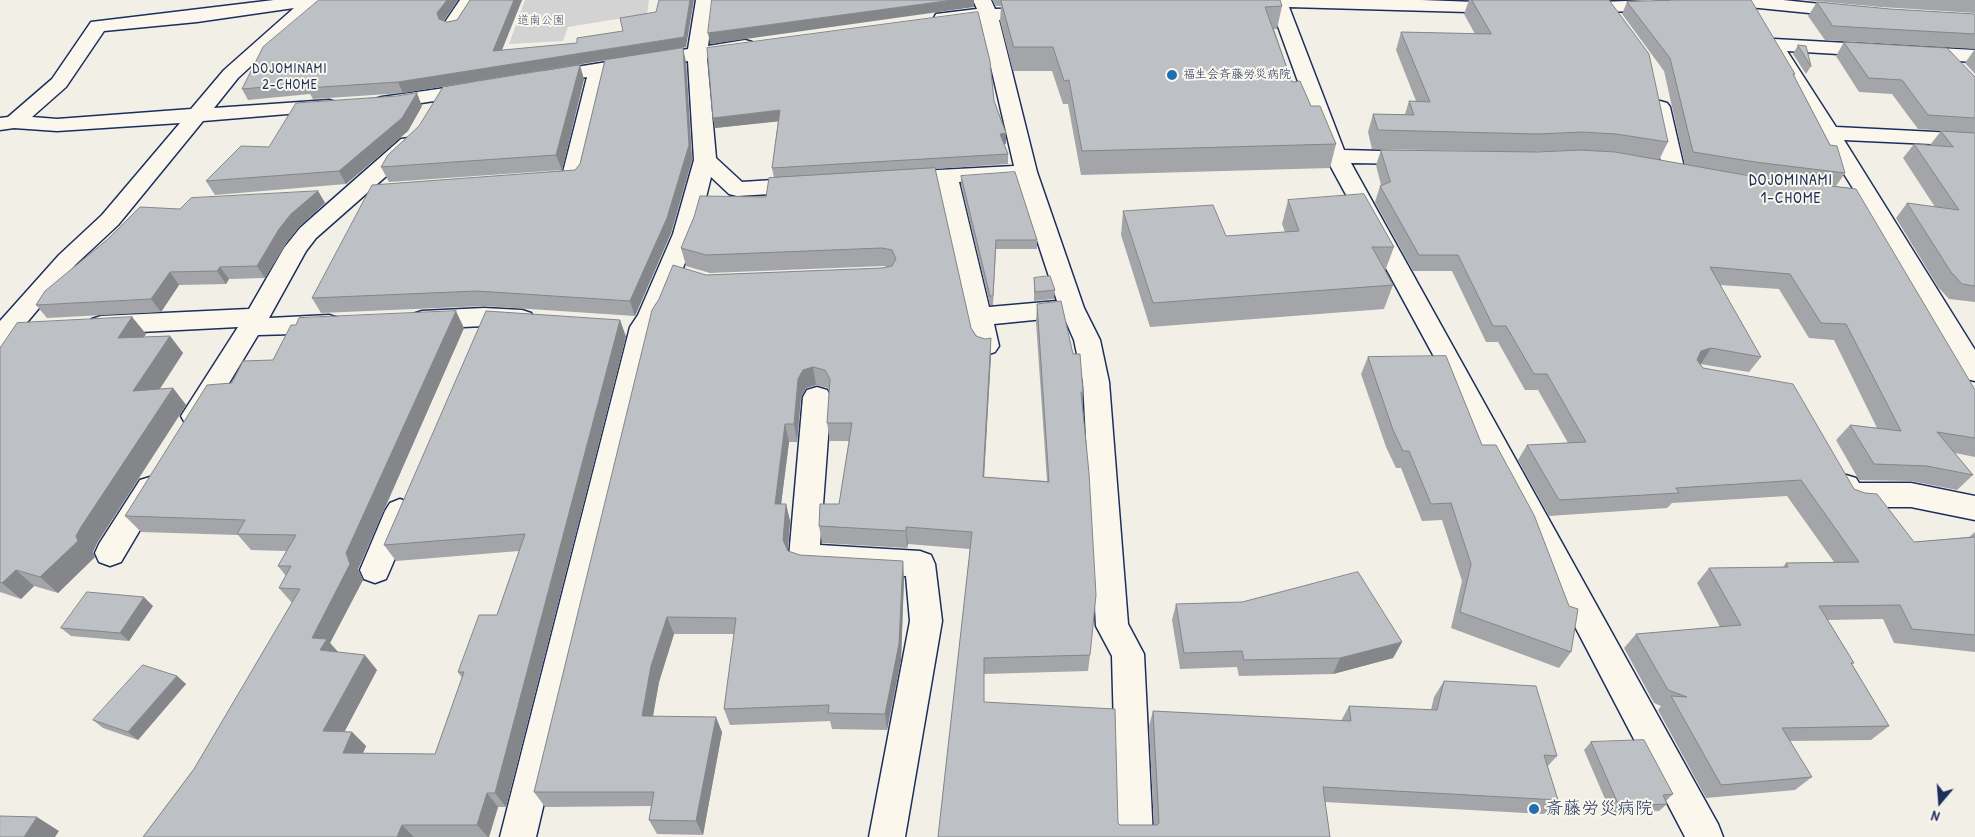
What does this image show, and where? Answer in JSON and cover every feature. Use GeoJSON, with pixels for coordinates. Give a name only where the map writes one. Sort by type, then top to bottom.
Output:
{"type":"FeatureCollection","features":[{"type":"Feature","properties":{"kind":"street"},"geometry":{"type":"LineString","coordinates":[[2,333],[67,260],[110,220],[230,74],[314,0]]}},
{"type":"Feature","properties":{"kind":"street"},"geometry":{"type":"LineString","coordinates":[[7,123],[59,83],[98,26],[197,16],[314,0]]}},
{"type":"Feature","properties":{"kind":"street"},"geometry":{"type":"LineString","coordinates":[[452,25],[469,0]]}},
{"type":"Feature","properties":{"kind":"street"},"geometry":{"type":"LineString","coordinates":[[518,837],[633,326],[650,316],[681,274],[685,234],[705,160],[696,53],[705,0]]}},
{"type":"Feature","properties":{"kind":"street"},"geometry":{"type":"LineString","coordinates":[[1277,0],[1336,156],[1445,353],[1705,837]]}},
{"type":"Feature","properties":{"kind":"street"},"geometry":{"type":"LineString","coordinates":[[1227,5],[1277,0],[1519,9]]}},
{"type":"Feature","properties":{"kind":"street"},"geometry":{"type":"LineString","coordinates":[[1748,1],[1872,199],[1975,372]]}},
{"type":"Feature","properties":{"kind":"street"},"geometry":{"type":"LineString","coordinates":[[1701,4],[1748,1],[1871,14]]}},
{"type":"Feature","properties":{"kind":"street"},"geometry":{"type":"LineString","coordinates":[[1557,9],[1610,15],[1682,4]]}},
{"type":"Feature","properties":{"kind":"street"},"geometry":{"type":"LineString","coordinates":[[927,21],[985,7],[1054,12]]}},
{"type":"Feature","properties":{"kind":"street"},"geometry":{"type":"LineString","coordinates":[[985,7],[1026,172],[1072,308],[1087,340],[1096,382],[1112,626],[1128,654],[1135,837]]}},
{"type":"Feature","properties":{"kind":"street"},"geometry":{"type":"LineString","coordinates":[[1767,33],[1975,56]]}},
{"type":"Feature","properties":{"kind":"street"},"geometry":{"type":"LineString","coordinates":[[524,81],[764,43]]}},
{"type":"Feature","properties":{"kind":"street"},"geometry":{"type":"LineString","coordinates":[[1944,54],[1961,74]]}},
{"type":"Feature","properties":{"kind":"street"},"geometry":{"type":"LineString","coordinates":[[522,181],[572,178],[599,69]]}},
{"type":"Feature","properties":{"kind":"street"},"geometry":{"type":"LineString","coordinates":[[364,104],[403,101],[487,88]]}},
{"type":"Feature","properties":{"kind":"street"},"geometry":{"type":"LineString","coordinates":[[1656,89],[1674,172]]}},
{"type":"Feature","properties":{"kind":"street"},"geometry":{"type":"LineString","coordinates":[[183,436],[254,322],[296,248],[308,233],[417,136],[440,95]]}},
{"type":"Feature","properties":{"kind":"street"},"geometry":{"type":"LineString","coordinates":[[7,123],[57,124],[345,105]]}},
{"type":"Feature","properties":{"kind":"street"},"geometry":{"type":"LineString","coordinates":[[1830,133],[1975,140]]}},
{"type":"Feature","properties":{"kind":"street"},"geometry":{"type":"LineString","coordinates":[[1336,156],[1433,158]]}},
{"type":"Feature","properties":{"kind":"street"},"geometry":{"type":"LineString","coordinates":[[705,160],[736,189],[826,184]]}},
{"type":"Feature","properties":{"kind":"street"},"geometry":{"type":"LineString","coordinates":[[876,180],[1026,172]]}},
{"type":"Feature","properties":{"kind":"street"},"geometry":{"type":"LineString","coordinates":[[946,176],[986,346]]}},
{"type":"Feature","properties":{"kind":"street"},"geometry":{"type":"LineString","coordinates":[[325,194],[383,191]]}},
{"type":"Feature","properties":{"kind":"street"},"geometry":{"type":"LineString","coordinates":[[1805,191],[1872,199]]}},
{"type":"Feature","properties":{"kind":"street"},"geometry":{"type":"LineString","coordinates":[[979,317],[1072,308]]}},
{"type":"Feature","properties":{"kind":"street"},"geometry":{"type":"LineString","coordinates":[[472,344],[484,317]]}},
{"type":"Feature","properties":{"kind":"street"},"geometry":{"type":"LineString","coordinates":[[396,321],[484,317],[543,320]]}},
{"type":"Feature","properties":{"kind":"street"},"geometry":{"type":"LineString","coordinates":[[74,327],[254,322],[348,323]]}},
{"type":"Feature","properties":{"kind":"street"},"geometry":{"type":"LineString","coordinates":[[2,333],[35,329]]}},
{"type":"Feature","properties":{"kind":"street"},"geometry":{"type":"LineString","coordinates":[[817,397],[804,557],[920,564],[926,620],[888,837]]}},
{"type":"Feature","properties":{"kind":"street"},"geometry":{"type":"LineString","coordinates":[[1832,463],[1851,496],[1911,495],[1975,508]]}},
{"type":"Feature","properties":{"kind":"street"},"geometry":{"type":"LineString","coordinates":[[110,553],[162,469]]}},
{"type":"Feature","properties":{"kind":"street"},"geometry":{"type":"LineString","coordinates":[[375,570],[410,488]]}},
{"type":"Feature","properties":{"kind":"green space","name":"道南公園"},"geometry":{"type":"Polygon","coordinates":[[[525,0],[649,0],[647,14],[568,27],[563,41],[509,44],[525,0]]]}},
{"type":"Feature","properties":{"kind":"building"},"geometry":{"type":"Polygon","coordinates":[[[319,0],[447,0],[437,13],[439,19],[447,22],[457,20],[470,0],[514,0],[493,51],[577,43],[577,38],[623,31],[620,18],[656,12],[659,0],[690,0],[684,37],[398,82],[307,88],[311,83],[242,89],[263,47],[319,0]]]}},
{"type":"Feature","properties":{"kind":"building"},"geometry":{"type":"Polygon","coordinates":[[[712,0],[953,0],[708,33],[712,0]]]}},
{"type":"Feature","properties":{"kind":"building"},"geometry":{"type":"Polygon","coordinates":[[[1001,0],[1280,0],[1282,6],[1265,7],[1292,82],[1300,81],[1311,106],[1320,106],[1336,144],[1082,151],[1069,80],[1064,81],[1053,47],[1014,47],[1001,0]]]}},
{"type":"Feature","properties":{"kind":"building"},"geometry":{"type":"Polygon","coordinates":[[[1472,0],[1609,0],[1649,54],[1668,142],[1616,134],[1582,132],[1538,134],[1378,130],[1373,114],[1414,115],[1409,101],[1430,102],[1401,32],[1491,34],[1472,0]]]}},
{"type":"Feature","properties":{"kind":"building"},"geometry":{"type":"Polygon","coordinates":[[[1751,0],[1795,74],[1793,74],[1830,145],[1837,146],[1845,173],[1693,152],[1670,58],[1627,2],[1751,0]]]}},
{"type":"Feature","properties":{"kind":"building"},"geometry":{"type":"Polygon","coordinates":[[[1817,2],[1975,14],[1975,34],[1833,26],[1817,2]]]}},
{"type":"Feature","properties":{"kind":"building"},"geometry":{"type":"Polygon","coordinates":[[[978,12],[990,61],[994,101],[1006,133],[1000,134],[1008,154],[772,168],[780,110],[713,118],[707,48],[978,12]]]}},
{"type":"Feature","properties":{"kind":"building"},"geometry":{"type":"Polygon","coordinates":[[[1844,42],[1947,48],[1975,77],[1975,118],[1928,115],[1902,80],[1869,78],[1844,42]]]}},
{"type":"Feature","properties":{"kind":"building"},"geometry":{"type":"Polygon","coordinates":[[[1798,45],[1806,46],[1811,66],[1798,45]]]}},
{"type":"Feature","properties":{"kind":"building"},"geometry":{"type":"Polygon","coordinates":[[[683,48],[689,145],[667,218],[630,301],[477,291],[312,298],[372,185],[575,170],[580,164],[605,60],[683,48]]]}},
{"type":"Feature","properties":{"kind":"building"},"geometry":{"type":"Polygon","coordinates":[[[580,65],[556,155],[381,167],[388,155],[419,126],[443,87],[580,65]]]}},
{"type":"Feature","properties":{"kind":"building"},"geometry":{"type":"Polygon","coordinates":[[[417,93],[402,118],[339,171],[206,181],[241,146],[269,147],[296,103],[417,93]]]}},
{"type":"Feature","properties":{"kind":"building"},"geometry":{"type":"Polygon","coordinates":[[[1941,131],[1975,133],[1975,286],[1962,284],[1951,272],[1907,203],[1959,210],[1914,144],[1953,147],[1941,131]]]}},
{"type":"Feature","properties":{"kind":"building"},"geometry":{"type":"Polygon","coordinates":[[[1381,150],[1537,152],[1580,150],[1615,152],[1756,177],[1856,189],[1975,390],[1975,438],[1937,432],[1973,475],[1927,466],[1874,464],[1850,425],[1901,431],[1846,324],[1821,323],[1790,274],[1710,267],[1761,357],[1711,348],[1701,351],[1697,360],[1703,368],[1793,384],[1854,489],[1865,493],[1877,494],[1914,542],[1975,537],[1975,635],[1912,629],[1900,605],[1819,606],[1854,663],[1851,663],[1889,726],[1782,728],[1812,777],[1721,785],[1671,696],[1687,697],[1668,690],[1636,634],[1741,625],[1709,568],[1788,567],[1786,563],[1859,562],[1801,480],[1676,488],[1679,493],[1559,500],[1527,445],[1586,442],[1547,374],[1534,374],[1506,326],[1493,326],[1458,255],[1419,255],[1380,186],[1390,182],[1381,150]]]}},
{"type":"Feature","properties":{"kind":"building"},"geometry":{"type":"Polygon","coordinates":[[[935,168],[971,328],[976,336],[985,339],[991,338],[983,477],[1049,482],[1037,304],[1061,301],[1073,354],[1080,354],[1083,392],[1081,392],[1089,473],[1096,595],[1090,655],[984,658],[984,702],[1115,709],[1118,823],[1120,825],[1157,825],[1159,823],[1153,711],[1351,721],[1349,706],[1437,710],[1444,681],[1536,686],[1557,756],[1544,755],[1558,800],[1323,787],[1330,837],[938,837],[972,532],[906,527],[906,531],[819,526],[820,504],[839,504],[852,423],[827,423],[830,379],[825,370],[813,367],[803,370],[798,379],[794,424],[785,424],[775,504],[786,504],[783,540],[788,551],[800,555],[903,561],[899,644],[885,714],[828,713],[829,705],[724,709],[736,618],[667,617],[651,666],[642,716],[716,717],[696,821],[649,820],[654,792],[534,792],[652,310],[659,299],[673,265],[706,275],[882,268],[892,266],[896,259],[892,250],[882,248],[706,255],[681,248],[694,217],[700,196],[766,197],[769,178],[935,168]]]}},
{"type":"Feature","properties":{"kind":"building"},"geometry":{"type":"Polygon","coordinates":[[[1015,172],[1037,240],[996,240],[993,296],[990,296],[961,176],[1015,172]]]}},
{"type":"Feature","properties":{"kind":"building"},"geometry":{"type":"Polygon","coordinates":[[[318,191],[291,214],[279,229],[257,266],[220,267],[217,271],[170,272],[151,299],[36,305],[45,291],[108,239],[140,207],[180,209],[191,198],[318,191]]]}},
{"type":"Feature","properties":{"kind":"building"},"geometry":{"type":"Polygon","coordinates":[[[1364,194],[1394,247],[1372,247],[1393,285],[1153,303],[1123,211],[1213,205],[1226,236],[1299,231],[1288,200],[1364,194]]]}},
{"type":"Feature","properties":{"kind":"building"},"geometry":{"type":"Polygon","coordinates":[[[1050,276],[1055,290],[1035,292],[1034,278],[1050,276]]]}},
{"type":"Feature","properties":{"kind":"building"},"geometry":{"type":"Polygon","coordinates":[[[456,311],[346,553],[350,564],[312,638],[327,639],[320,650],[365,655],[323,731],[352,732],[343,753],[435,754],[464,672],[458,672],[479,615],[497,615],[525,534],[384,545],[486,311],[620,320],[495,793],[487,793],[477,825],[402,825],[397,837],[143,837],[194,769],[300,589],[279,588],[291,566],[278,566],[296,535],[237,534],[245,520],[125,516],[207,385],[232,383],[243,361],[273,360],[291,325],[296,325],[299,318],[456,311]]]}},
{"type":"Feature","properties":{"kind":"building"},"geometry":{"type":"Polygon","coordinates":[[[132,317],[118,338],[170,336],[133,391],[173,388],[81,527],[76,536],[78,541],[40,577],[16,570],[2,583],[0,582],[0,348],[17,323],[132,317]]]}},
{"type":"Feature","properties":{"kind":"building"},"geometry":{"type":"Polygon","coordinates":[[[1446,356],[1482,445],[1496,445],[1534,515],[1569,606],[1578,609],[1571,652],[1460,612],[1471,564],[1451,503],[1431,504],[1409,451],[1403,451],[1393,430],[1368,357],[1446,356]]]}},
{"type":"Feature","properties":{"kind":"building"},"geometry":{"type":"Polygon","coordinates":[[[1358,572],[1402,642],[1340,658],[1244,660],[1242,651],[1184,653],[1176,604],[1242,602],[1358,572]]]}},
{"type":"Feature","properties":{"kind":"building"},"geometry":{"type":"Polygon","coordinates":[[[87,592],[144,597],[120,633],[61,628],[87,592]]]}},
{"type":"Feature","properties":{"kind":"building"},"geometry":{"type":"Polygon","coordinates":[[[143,665],[177,676],[128,732],[93,720],[143,665]]]}},
{"type":"Feature","properties":{"kind":"building"},"geometry":{"type":"Polygon","coordinates":[[[1644,740],[1673,794],[1663,795],[1667,804],[1619,806],[1591,742],[1644,740]]]}},
{"type":"Feature","properties":{"kind":"building"},"geometry":{"type":"Polygon","coordinates":[[[0,816],[37,817],[24,837],[0,837],[0,816]]]}},
{"type":"Feature","properties":{"kind":"place","name":"福生会斉藤労災病院"},"geometry":{"type":"Point","coordinates":[1172,75]}},
{"type":"Feature","properties":{"kind":"place","name":"斎藤労災病院"},"geometry":{"type":"Point","coordinates":[1534,809]}},
{"type":"Feature","properties":{"kind":"district","name":"DOJOMINAMI 2-CHOME"},"geometry":{"type":"Point","coordinates":[290,78]}},
{"type":"Feature","properties":{"kind":"district","name":"DOJOMINAMI 1-CHOME"},"geometry":{"type":"Point","coordinates":[1791,190]}}]}
